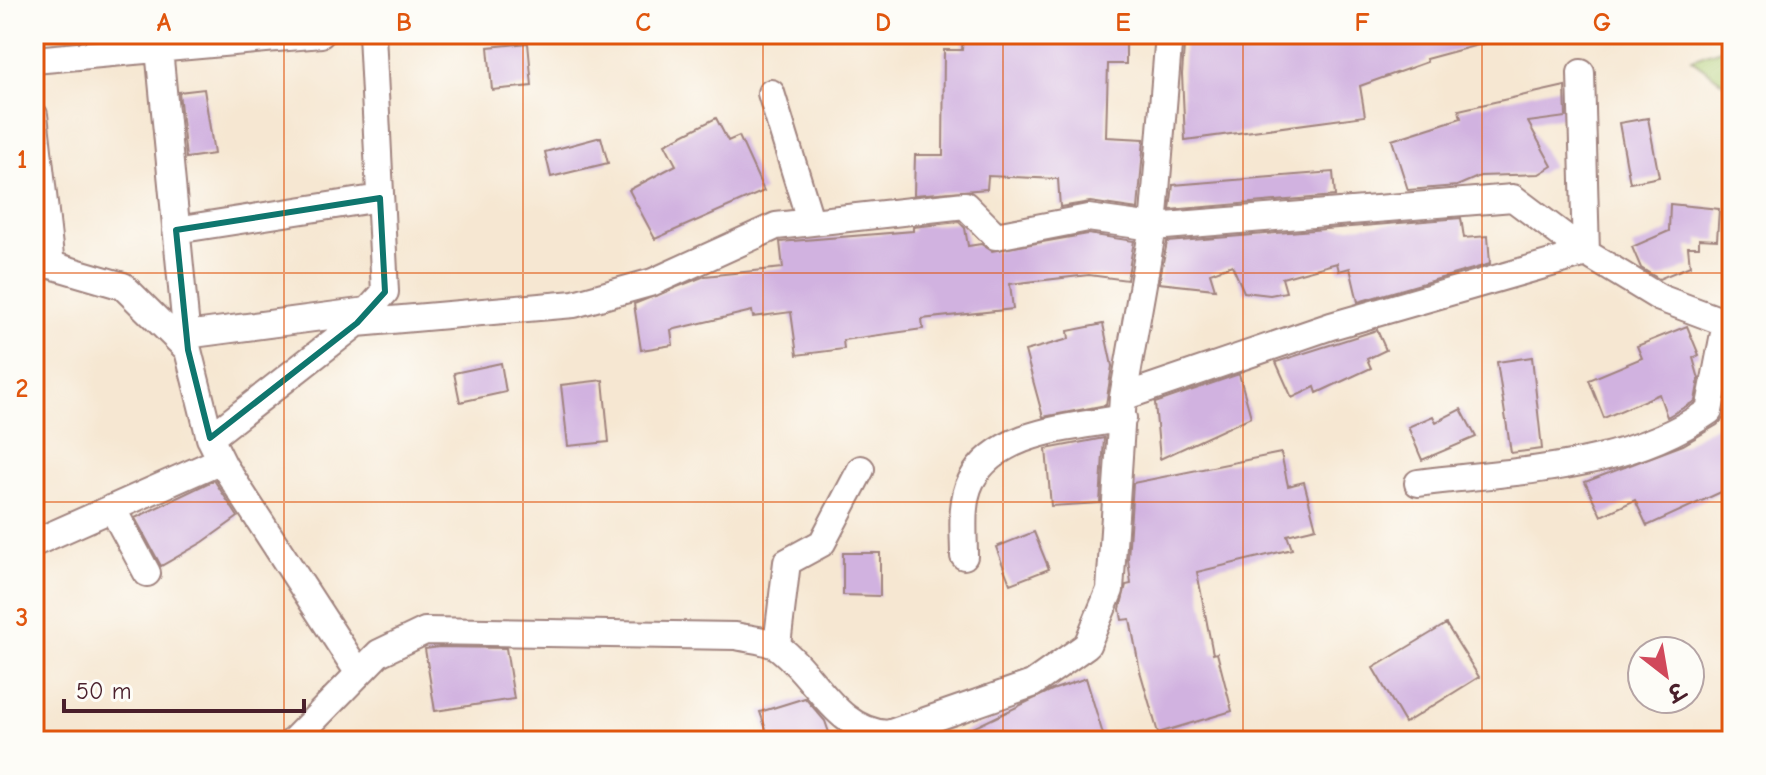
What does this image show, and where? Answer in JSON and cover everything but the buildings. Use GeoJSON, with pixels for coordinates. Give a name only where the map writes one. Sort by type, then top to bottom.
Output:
{"type":"FeatureCollection","features":[{"type":"Feature","properties":{"kind":"street"},"geometry":{"type":"LineString","coordinates":[[34,60],[321,34]]}},
{"type":"Feature","properties":{"kind":"street"},"geometry":{"type":"LineString","coordinates":[[34,543],[112,508],[215,449],[362,317],[385,292],[372,34]]}},
{"type":"Feature","properties":{"kind":"street"},"geometry":{"type":"LineString","coordinates":[[293,741],[379,653],[425,631],[736,636],[777,645],[830,704],[877,737],[1032,684],[1087,645],[1110,590],[1123,408],[1153,227],[1169,34]]}},
{"type":"Feature","properties":{"kind":"street"},"geometry":{"type":"LineString","coordinates":[[159,49],[187,342],[215,449],[358,672]]}},
{"type":"Feature","properties":{"kind":"street"},"geometry":{"type":"LineString","coordinates":[[1581,73],[1586,253]]}},
{"type":"Feature","properties":{"kind":"street"},"geometry":{"type":"LineString","coordinates":[[771,93],[810,220]]}},
{"type":"Feature","properties":{"kind":"street"},"geometry":{"type":"LineString","coordinates":[[34,115],[42,265],[123,286],[187,342],[362,317],[586,301],[653,282],[776,226],[810,220],[965,205],[996,236],[1088,218],[1153,227],[1513,198],[1586,253],[1660,298],[1729,324],[1709,411],[1679,433],[1607,458],[1418,483]]}},
{"type":"Feature","properties":{"kind":"street"},"geometry":{"type":"LineString","coordinates":[[176,230],[380,198]]}},
{"type":"Feature","properties":{"kind":"street"},"geometry":{"type":"LineString","coordinates":[[964,556],[965,502],[971,480],[996,453],[1030,436],[1123,408],[1331,326],[1586,253]]}},
{"type":"Feature","properties":{"kind":"street"},"geometry":{"type":"LineString","coordinates":[[777,645],[787,562],[822,543],[861,469]]}},
{"type":"Feature","properties":{"kind":"street"},"geometry":{"type":"LineString","coordinates":[[112,508],[147,573]]}},
{"type":"Feature","properties":{"kind":"highlighted area"},"geometry":{"type":"Polygon","coordinates":[[[380,198],[385,292],[357,323],[210,438],[188,350],[176,230],[380,198]]]}},
{"type":"Feature","properties":{"kind":"green space"},"geometry":{"type":"Polygon","coordinates":[[[1732,45],[1732,89],[1691,59],[1732,45]]]}}]}
